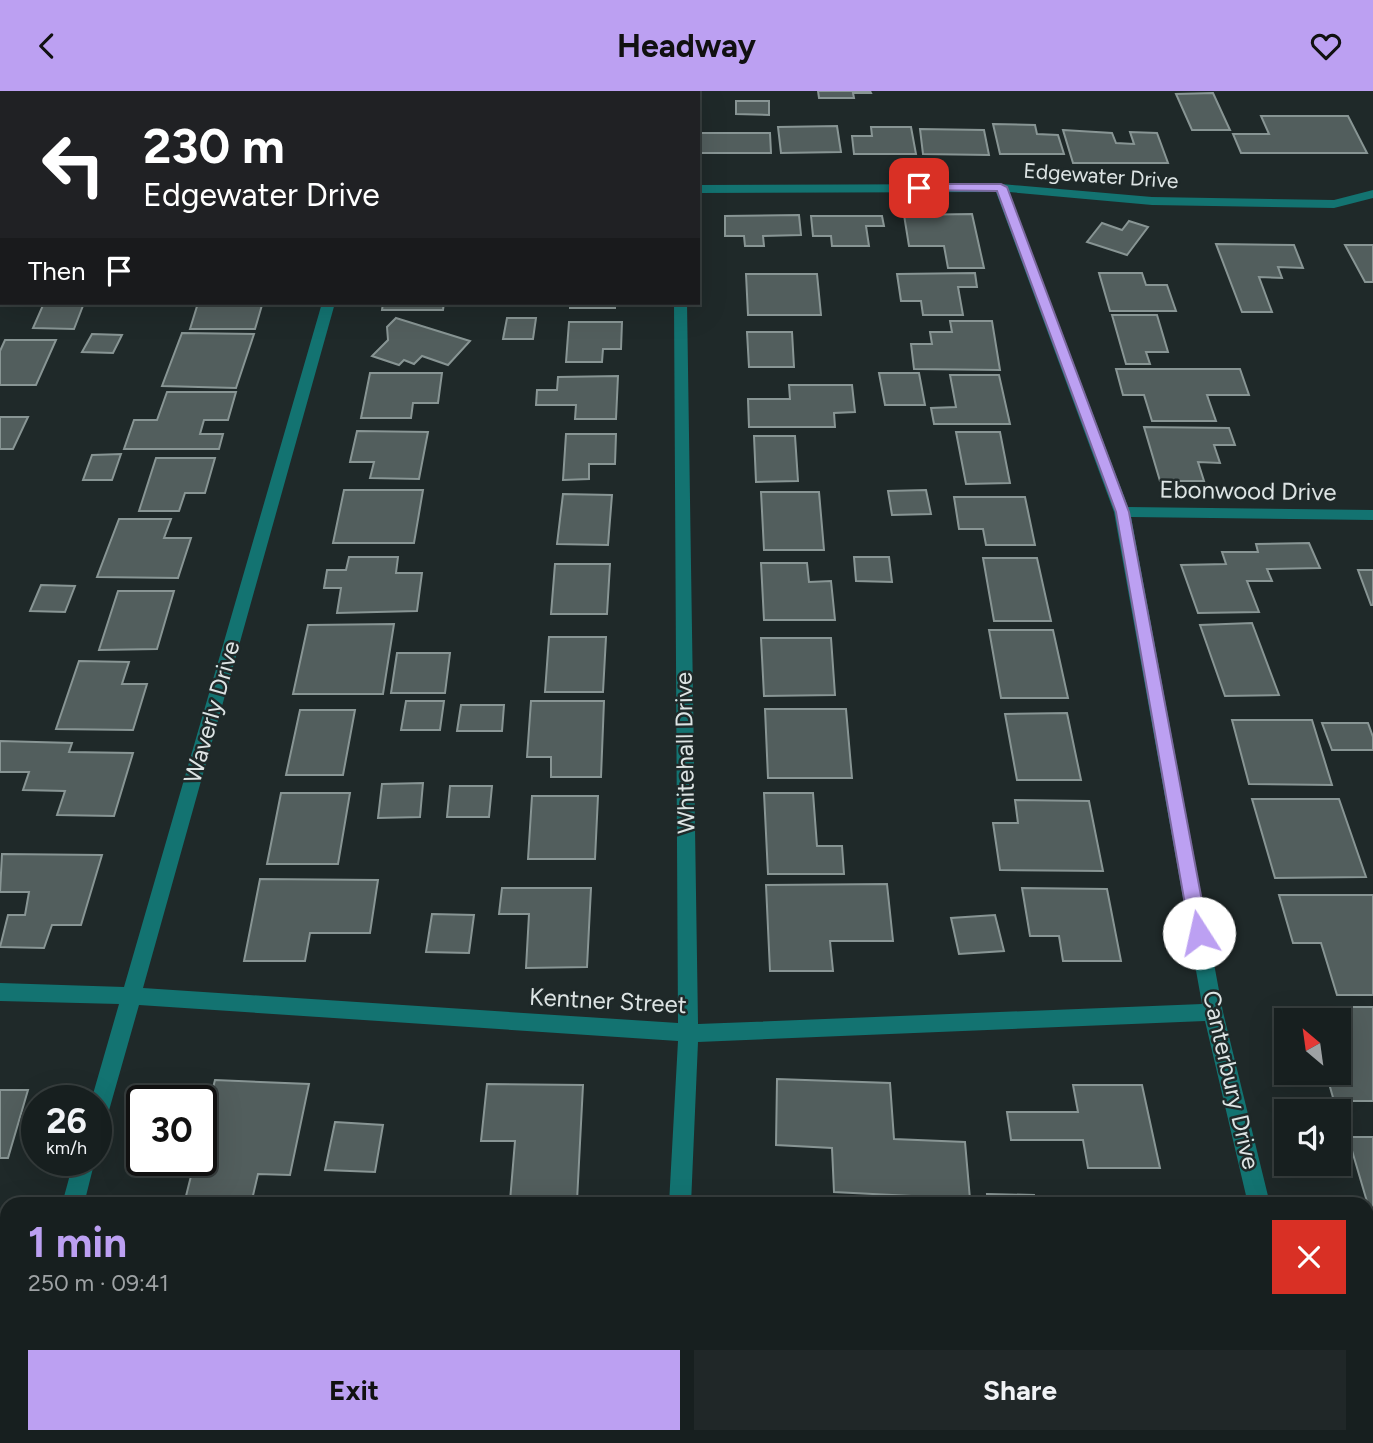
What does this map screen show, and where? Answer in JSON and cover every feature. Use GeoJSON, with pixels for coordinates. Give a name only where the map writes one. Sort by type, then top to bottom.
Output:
{"type":"FeatureCollection","features":[{"type":"Feature","properties":{"kind":"street","name":"Edgewater Drive"},"geometry":{"type":"LineString","coordinates":[[700,189],[1001,187],[1153,201],[1334,204],[1373,194]]}},
{"type":"Feature","properties":{"kind":"street","name":"Canterbury Drive"},"geometry":{"type":"LineString","coordinates":[[1001,187],[1122,512],[1213,1012],[1257,1197]]}},
{"type":"Feature","properties":{"kind":"street","name":"Waverly Drive"},"geometry":{"type":"LineString","coordinates":[[106,1085],[327,305]]}},
{"type":"Feature","properties":{"kind":"street","name":"Whitehall Drive"},"geometry":{"type":"LineString","coordinates":[[680,1197],[688,1033],[681,305]]}},
{"type":"Feature","properties":{"kind":"street","name":"Ebonwood Drive"},"geometry":{"type":"LineString","coordinates":[[1122,512],[1373,515]]}},
{"type":"Feature","properties":{"kind":"street","name":"Kentner Street"},"geometry":{"type":"LineString","coordinates":[[0,992],[131,996],[688,1033],[1213,1012]]}},
{"type":"Feature","properties":{"kind":"street"},"geometry":{"type":"LineString","coordinates":[[75,1197],[81,1176]]}},
{"type":"Feature","properties":{"kind":"building"},"geometry":{"type":"Polygon","coordinates":[[[818,91],[871,93],[853,93],[854,98],[819,98],[818,91]]]}},
{"type":"Feature","properties":{"kind":"building"},"geometry":{"type":"Polygon","coordinates":[[[1213,93],[1230,130],[1192,130],[1176,94],[1213,93]]]}},
{"type":"Feature","properties":{"kind":"building"},"geometry":{"type":"Polygon","coordinates":[[[736,101],[769,101],[769,115],[736,114],[736,101]]]}},
{"type":"Feature","properties":{"kind":"building"},"geometry":{"type":"Polygon","coordinates":[[[1261,116],[1348,116],[1367,153],[1241,153],[1233,134],[1269,134],[1261,116]]]}},
{"type":"Feature","properties":{"kind":"building"},"geometry":{"type":"Polygon","coordinates":[[[993,124],[1035,125],[1037,134],[1058,135],[1064,154],[1000,154],[993,124]]]}},
{"type":"Feature","properties":{"kind":"building"},"geometry":{"type":"Polygon","coordinates":[[[837,126],[841,152],[781,153],[778,127],[837,126]]]}},
{"type":"Feature","properties":{"kind":"building"},"geometry":{"type":"Polygon","coordinates":[[[871,127],[911,127],[916,154],[854,154],[852,136],[872,136],[871,127]]]}},
{"type":"Feature","properties":{"kind":"building"},"geometry":{"type":"Polygon","coordinates":[[[920,129],[984,130],[989,155],[923,154],[920,129]]]}},
{"type":"Feature","properties":{"kind":"building"},"geometry":{"type":"Polygon","coordinates":[[[1063,130],[1112,133],[1116,143],[1134,144],[1130,132],[1157,133],[1168,163],[1073,163],[1063,130]]]}},
{"type":"Feature","properties":{"kind":"building"},"geometry":{"type":"Polygon","coordinates":[[[700,133],[770,133],[771,153],[700,153],[700,133]]]}},
{"type":"Feature","properties":{"kind":"building"},"geometry":{"type":"Polygon","coordinates":[[[972,214],[984,268],[948,268],[944,246],[909,246],[904,215],[972,214]]]}},
{"type":"Feature","properties":{"kind":"building"},"geometry":{"type":"Polygon","coordinates":[[[799,215],[801,235],[763,236],[764,246],[745,246],[744,236],[725,236],[725,216],[799,215]]]}},
{"type":"Feature","properties":{"kind":"building"},"geometry":{"type":"Polygon","coordinates":[[[811,216],[882,216],[884,226],[866,226],[869,246],[832,246],[831,236],[813,236],[811,216]]]}},
{"type":"Feature","properties":{"kind":"building"},"geometry":{"type":"Polygon","coordinates":[[[1129,221],[1148,227],[1127,255],[1087,242],[1102,223],[1122,230],[1129,221]]]}},
{"type":"Feature","properties":{"kind":"building"},"geometry":{"type":"Polygon","coordinates":[[[1216,244],[1294,245],[1303,268],[1278,267],[1282,278],[1259,277],[1272,312],[1242,312],[1216,244]]]}},
{"type":"Feature","properties":{"kind":"building"},"geometry":{"type":"Polygon","coordinates":[[[1345,245],[1373,245],[1373,282],[1365,282],[1345,245]]]}},
{"type":"Feature","properties":{"kind":"building"},"geometry":{"type":"Polygon","coordinates":[[[975,273],[977,287],[958,287],[963,315],[923,315],[921,301],[901,301],[897,274],[975,273]]]}},
{"type":"Feature","properties":{"kind":"building"},"geometry":{"type":"Polygon","coordinates":[[[1099,273],[1142,273],[1146,285],[1167,285],[1176,311],[1110,311],[1099,273]]]}},
{"type":"Feature","properties":{"kind":"building"},"geometry":{"type":"Polygon","coordinates":[[[746,274],[817,274],[821,315],[748,315],[746,274]]]}},
{"type":"Feature","properties":{"kind":"building"},"geometry":{"type":"Polygon","coordinates":[[[43,305],[83,305],[74,329],[33,328],[43,305]]]}},
{"type":"Feature","properties":{"kind":"building"},"geometry":{"type":"Polygon","coordinates":[[[197,305],[262,305],[255,329],[190,329],[197,305]]]}},
{"type":"Feature","properties":{"kind":"building"},"geometry":{"type":"Polygon","coordinates":[[[383,305],[444,305],[443,310],[382,310],[383,305]]]}},
{"type":"Feature","properties":{"kind":"building"},"geometry":{"type":"Polygon","coordinates":[[[570,305],[615,305],[615,308],[570,308],[570,305]]]}},
{"type":"Feature","properties":{"kind":"building"},"geometry":{"type":"Polygon","coordinates":[[[1112,315],[1157,315],[1168,352],[1146,352],[1150,364],[1126,364],[1112,315]]]}},
{"type":"Feature","properties":{"kind":"building"},"geometry":{"type":"Polygon","coordinates":[[[396,318],[470,341],[448,365],[422,356],[414,364],[404,360],[399,365],[372,356],[388,340],[387,327],[396,318]]]}},
{"type":"Feature","properties":{"kind":"building"},"geometry":{"type":"Polygon","coordinates":[[[507,318],[536,318],[533,339],[503,339],[507,318]]]}},
{"type":"Feature","properties":{"kind":"building"},"geometry":{"type":"Polygon","coordinates":[[[950,321],[992,321],[1000,370],[914,369],[911,344],[932,344],[930,332],[952,332],[950,321]]]}},
{"type":"Feature","properties":{"kind":"building"},"geometry":{"type":"Polygon","coordinates":[[[569,322],[622,322],[621,349],[603,349],[602,362],[566,362],[569,322]]]}},
{"type":"Feature","properties":{"kind":"building"},"geometry":{"type":"Polygon","coordinates":[[[747,332],[792,332],[794,367],[749,367],[747,332]]]}},
{"type":"Feature","properties":{"kind":"building"},"geometry":{"type":"Polygon","coordinates":[[[182,333],[254,334],[236,388],[162,386],[182,333]]]}},
{"type":"Feature","properties":{"kind":"building"},"geometry":{"type":"Polygon","coordinates":[[[92,334],[122,335],[113,353],[82,352],[92,334]]]}},
{"type":"Feature","properties":{"kind":"building"},"geometry":{"type":"Polygon","coordinates":[[[5,340],[56,340],[36,385],[0,385],[0,351],[5,340]]]}},
{"type":"Feature","properties":{"kind":"building"},"geometry":{"type":"Polygon","coordinates":[[[1116,369],[1240,369],[1249,395],[1207,395],[1216,421],[1152,421],[1144,395],[1123,395],[1116,369]]]}},
{"type":"Feature","properties":{"kind":"building"},"geometry":{"type":"Polygon","coordinates":[[[370,373],[442,373],[438,403],[413,403],[411,418],[361,418],[370,373]]]}},
{"type":"Feature","properties":{"kind":"building"},"geometry":{"type":"Polygon","coordinates":[[[879,373],[919,373],[925,405],[885,405],[879,373]]]}},
{"type":"Feature","properties":{"kind":"building"},"geometry":{"type":"Polygon","coordinates":[[[950,375],[999,375],[1010,424],[934,424],[931,408],[956,407],[950,375]]]}},
{"type":"Feature","properties":{"kind":"building"},"geometry":{"type":"Polygon","coordinates":[[[618,376],[616,419],[575,419],[576,405],[536,405],[537,390],[557,390],[558,377],[618,376]]]}},
{"type":"Feature","properties":{"kind":"building"},"geometry":{"type":"Polygon","coordinates":[[[789,385],[852,385],[855,412],[834,413],[835,427],[749,427],[748,399],[790,399],[789,385]]]}},
{"type":"Feature","properties":{"kind":"building"},"geometry":{"type":"Polygon","coordinates":[[[167,392],[236,392],[228,420],[204,420],[200,434],[223,434],[219,449],[124,449],[134,420],[157,420],[167,392]]]}},
{"type":"Feature","properties":{"kind":"building"},"geometry":{"type":"Polygon","coordinates":[[[0,417],[28,417],[13,449],[0,449],[0,417]]]}},
{"type":"Feature","properties":{"kind":"building"},"geometry":{"type":"Polygon","coordinates":[[[1144,427],[1229,428],[1235,445],[1214,445],[1220,463],[1198,462],[1204,481],[1160,481],[1144,427]]]}},
{"type":"Feature","properties":{"kind":"building"},"geometry":{"type":"Polygon","coordinates":[[[357,431],[428,432],[419,479],[370,478],[374,462],[350,462],[357,431]]]}},
{"type":"Feature","properties":{"kind":"building"},"geometry":{"type":"Polygon","coordinates":[[[956,432],[1000,432],[1010,483],[966,484],[956,432]]]}},
{"type":"Feature","properties":{"kind":"building"},"geometry":{"type":"Polygon","coordinates":[[[566,434],[616,434],[615,464],[589,464],[589,479],[563,480],[566,434]]]}},
{"type":"Feature","properties":{"kind":"building"},"geometry":{"type":"Polygon","coordinates":[[[754,436],[795,436],[798,481],[756,482],[754,436]]]}},
{"type":"Feature","properties":{"kind":"building"},"geometry":{"type":"Polygon","coordinates":[[[121,454],[112,480],[83,480],[92,455],[121,454]]]}},
{"type":"Feature","properties":{"kind":"building"},"geometry":{"type":"Polygon","coordinates":[[[156,458],[215,458],[205,493],[185,493],[179,511],[139,511],[156,458]]]}},
{"type":"Feature","properties":{"kind":"building"},"geometry":{"type":"Polygon","coordinates":[[[344,490],[423,490],[414,543],[333,543],[344,490]]]}},
{"type":"Feature","properties":{"kind":"building"},"geometry":{"type":"Polygon","coordinates":[[[926,490],[931,514],[892,515],[888,491],[926,490]]]}},
{"type":"Feature","properties":{"kind":"building"},"geometry":{"type":"Polygon","coordinates":[[[761,492],[819,492],[824,550],[764,550],[761,492]]]}},
{"type":"Feature","properties":{"kind":"building"},"geometry":{"type":"Polygon","coordinates":[[[563,494],[612,495],[608,545],[557,544],[563,494]]]}},
{"type":"Feature","properties":{"kind":"building"},"geometry":{"type":"Polygon","coordinates":[[[954,497],[1025,497],[1035,545],[986,545],[983,529],[959,529],[954,497]]]}},
{"type":"Feature","properties":{"kind":"building"},"geometry":{"type":"Polygon","coordinates":[[[119,519],[171,519],[164,538],[191,538],[178,578],[97,577],[119,519]]]}},
{"type":"Feature","properties":{"kind":"building"},"geometry":{"type":"Polygon","coordinates":[[[1309,543],[1320,568],[1267,569],[1272,581],[1247,581],[1259,612],[1198,613],[1181,565],[1226,564],[1222,552],[1258,552],[1256,544],[1309,543]]]}},
{"type":"Feature","properties":{"kind":"building"},"geometry":{"type":"Polygon","coordinates":[[[349,557],[398,557],[396,573],[422,573],[417,611],[337,613],[341,588],[324,588],[327,570],[346,570],[349,557]]]}},
{"type":"Feature","properties":{"kind":"building"},"geometry":{"type":"Polygon","coordinates":[[[854,557],[889,557],[892,582],[856,581],[854,557]]]}},
{"type":"Feature","properties":{"kind":"building"},"geometry":{"type":"Polygon","coordinates":[[[983,558],[1037,558],[1051,621],[994,621],[983,558]]]}},
{"type":"Feature","properties":{"kind":"building"},"geometry":{"type":"Polygon","coordinates":[[[761,563],[807,563],[809,582],[831,581],[835,620],[764,620],[761,563]]]}},
{"type":"Feature","properties":{"kind":"building"},"geometry":{"type":"Polygon","coordinates":[[[555,564],[610,564],[607,614],[551,614],[555,564]]]}},
{"type":"Feature","properties":{"kind":"building"},"geometry":{"type":"Polygon","coordinates":[[[1358,570],[1373,570],[1373,605],[1371,605],[1358,570]]]}},
{"type":"Feature","properties":{"kind":"building"},"geometry":{"type":"Polygon","coordinates":[[[41,585],[75,586],[65,612],[30,611],[41,585]]]}},
{"type":"Feature","properties":{"kind":"building"},"geometry":{"type":"Polygon","coordinates":[[[118,591],[174,591],[157,649],[99,650],[118,591]]]}},
{"type":"Feature","properties":{"kind":"building"},"geometry":{"type":"Polygon","coordinates":[[[1252,623],[1279,695],[1225,696],[1200,625],[1252,623]]]}},
{"type":"Feature","properties":{"kind":"building"},"geometry":{"type":"Polygon","coordinates":[[[394,624],[383,694],[293,694],[308,625],[394,624]]]}},
{"type":"Feature","properties":{"kind":"building"},"geometry":{"type":"Polygon","coordinates":[[[989,630],[1053,630],[1068,698],[1001,698],[989,630]]]}},
{"type":"Feature","properties":{"kind":"building"},"geometry":{"type":"Polygon","coordinates":[[[549,637],[606,637],[603,692],[545,692],[549,637]]]}},
{"type":"Feature","properties":{"kind":"building"},"geometry":{"type":"Polygon","coordinates":[[[761,638],[831,638],[835,695],[764,696],[761,638]]]}},
{"type":"Feature","properties":{"kind":"building"},"geometry":{"type":"Polygon","coordinates":[[[397,653],[450,653],[445,693],[391,693],[397,653]]]}},
{"type":"Feature","properties":{"kind":"building"},"geometry":{"type":"Polygon","coordinates":[[[79,661],[129,662],[122,684],[147,684],[133,730],[56,729],[79,661]]]}},
{"type":"Feature","properties":{"kind":"building"},"geometry":{"type":"Polygon","coordinates":[[[406,701],[444,701],[440,730],[401,730],[406,701]]]}},
{"type":"Feature","properties":{"kind":"building"},"geometry":{"type":"Polygon","coordinates":[[[531,701],[604,701],[601,777],[551,777],[551,757],[527,757],[531,701]]]}},
{"type":"Feature","properties":{"kind":"building"},"geometry":{"type":"Polygon","coordinates":[[[461,705],[504,705],[502,731],[457,731],[461,705]]]}},
{"type":"Feature","properties":{"kind":"building"},"geometry":{"type":"Polygon","coordinates":[[[765,709],[846,709],[852,778],[768,778],[765,709]]]}},
{"type":"Feature","properties":{"kind":"building"},"geometry":{"type":"Polygon","coordinates":[[[300,710],[355,710],[343,775],[286,775],[300,710]]]}},
{"type":"Feature","properties":{"kind":"building"},"geometry":{"type":"Polygon","coordinates":[[[1067,713],[1081,780],[1017,780],[1005,714],[1067,713]]]}},
{"type":"Feature","properties":{"kind":"building"},"geometry":{"type":"Polygon","coordinates":[[[1232,720],[1312,720],[1332,785],[1249,784],[1232,720]]]}},
{"type":"Feature","properties":{"kind":"building"},"geometry":{"type":"Polygon","coordinates":[[[1322,723],[1368,723],[1373,737],[1373,750],[1332,750],[1322,723]]]}},
{"type":"Feature","properties":{"kind":"building"},"geometry":{"type":"Polygon","coordinates":[[[0,741],[72,743],[69,752],[133,753],[114,816],[57,815],[65,791],[23,790],[29,772],[0,772],[0,741]]]}},
{"type":"Feature","properties":{"kind":"building"},"geometry":{"type":"Polygon","coordinates":[[[423,783],[420,817],[378,818],[382,784],[423,783]]]}},
{"type":"Feature","properties":{"kind":"building"},"geometry":{"type":"Polygon","coordinates":[[[450,786],[492,786],[489,817],[447,817],[450,786]]]}},
{"type":"Feature","properties":{"kind":"building"},"geometry":{"type":"Polygon","coordinates":[[[281,793],[350,793],[338,864],[267,864],[281,793]]]}},
{"type":"Feature","properties":{"kind":"building"},"geometry":{"type":"Polygon","coordinates":[[[764,793],[813,793],[817,846],[842,846],[844,874],[768,874],[764,793]]]}},
{"type":"Feature","properties":{"kind":"building"},"geometry":{"type":"Polygon","coordinates":[[[532,796],[598,796],[595,859],[528,859],[532,796]]]}},
{"type":"Feature","properties":{"kind":"building"},"geometry":{"type":"Polygon","coordinates":[[[1252,799],[1339,799],[1366,877],[1275,878],[1252,799]]]}},
{"type":"Feature","properties":{"kind":"building"},"geometry":{"type":"Polygon","coordinates":[[[1015,800],[1089,801],[1103,871],[1000,870],[993,823],[1018,823],[1015,800]]]}},
{"type":"Feature","properties":{"kind":"building"},"geometry":{"type":"Polygon","coordinates":[[[2,854],[102,855],[81,925],[52,925],[44,948],[0,947],[8,915],[25,915],[29,892],[0,892],[2,854]]]}},
{"type":"Feature","properties":{"kind":"building"},"geometry":{"type":"Polygon","coordinates":[[[260,879],[378,880],[370,933],[310,933],[305,961],[244,961],[260,879]]]}},
{"type":"Feature","properties":{"kind":"building"},"geometry":{"type":"Polygon","coordinates":[[[887,884],[893,941],[830,941],[833,971],[770,971],[766,885],[887,884]]]}},
{"type":"Feature","properties":{"kind":"building"},"geometry":{"type":"Polygon","coordinates":[[[502,888],[591,888],[587,967],[526,968],[529,914],[499,914],[502,888]]]}},
{"type":"Feature","properties":{"kind":"building"},"geometry":{"type":"Polygon","coordinates":[[[1022,888],[1107,889],[1121,961],[1063,961],[1059,936],[1030,936],[1022,888]]]}},
{"type":"Feature","properties":{"kind":"building"},"geometry":{"type":"Polygon","coordinates":[[[1279,895],[1373,895],[1373,995],[1337,995],[1321,943],[1293,943],[1279,895]]]}},
{"type":"Feature","properties":{"kind":"building"},"geometry":{"type":"Polygon","coordinates":[[[432,914],[474,915],[469,953],[426,952],[432,914]]]}},
{"type":"Feature","properties":{"kind":"building"},"geometry":{"type":"Polygon","coordinates":[[[995,915],[1004,951],[959,954],[951,918],[995,915]]]}},
{"type":"Feature","properties":{"kind":"building"},"geometry":{"type":"Polygon","coordinates":[[[1373,1007],[1373,1101],[1333,1099],[1329,1085],[1351,1085],[1351,1008],[1307,1008],[1373,1007]]]}},
{"type":"Feature","properties":{"kind":"building"},"geometry":{"type":"Polygon","coordinates":[[[777,1079],[890,1083],[894,1139],[965,1142],[970,1197],[834,1192],[832,1148],[776,1145],[777,1079]]]}},
{"type":"Feature","properties":{"kind":"building"},"geometry":{"type":"Polygon","coordinates":[[[215,1080],[309,1084],[290,1175],[258,1174],[253,1197],[186,1197],[191,1176],[217,1176],[215,1080]]]}},
{"type":"Feature","properties":{"kind":"building"},"geometry":{"type":"Polygon","coordinates":[[[487,1084],[583,1085],[577,1197],[510,1197],[515,1141],[481,1141],[487,1084]]]}},
{"type":"Feature","properties":{"kind":"building"},"geometry":{"type":"Polygon","coordinates":[[[1073,1085],[1142,1085],[1160,1168],[1088,1168],[1083,1140],[1011,1140],[1007,1112],[1078,1112],[1073,1085]]]}},
{"type":"Feature","properties":{"kind":"building"},"geometry":{"type":"Polygon","coordinates":[[[0,1090],[21,1090],[21,1114],[8,1158],[0,1158],[0,1090]]]}},
{"type":"Feature","properties":{"kind":"building"},"geometry":{"type":"Polygon","coordinates":[[[335,1122],[383,1125],[375,1172],[325,1170],[335,1122]]]}},
{"type":"Feature","properties":{"kind":"building"},"geometry":{"type":"Polygon","coordinates":[[[1351,1137],[1373,1137],[1373,1197],[1366,1197],[1351,1147],[1351,1137]]]}},
{"type":"Feature","properties":{"kind":"building"},"geometry":{"type":"Polygon","coordinates":[[[987,1194],[1034,1197],[987,1197],[987,1194]]]}},
{"type":"Feature","properties":{"kind":"route"},"geometry":{"type":"LineString","coordinates":[[919,188],[1001,187],[1122,512],[1199,933]]}}]}
